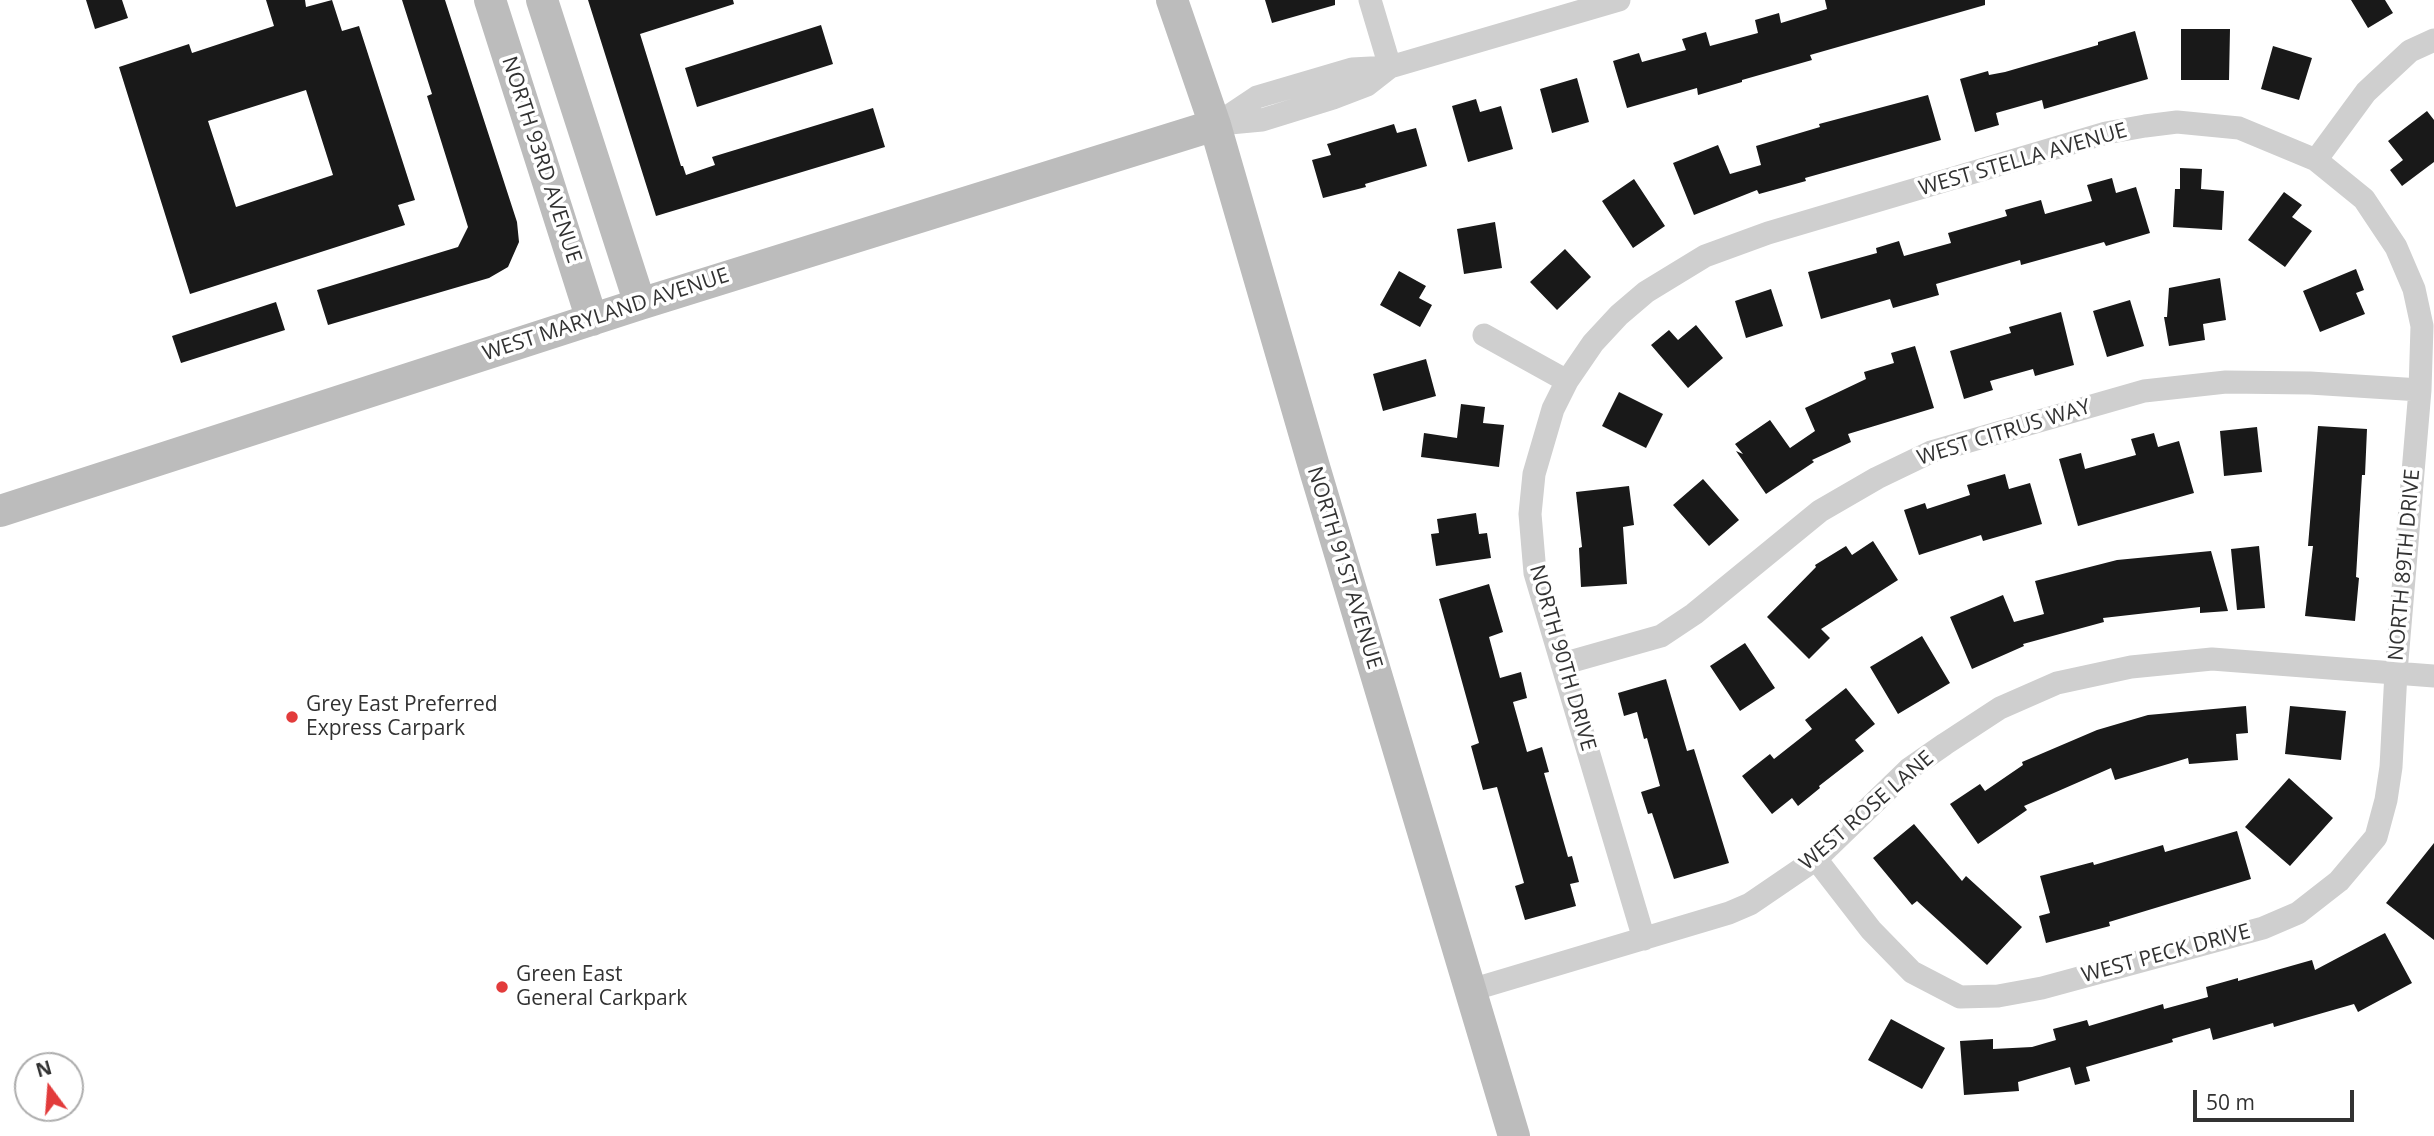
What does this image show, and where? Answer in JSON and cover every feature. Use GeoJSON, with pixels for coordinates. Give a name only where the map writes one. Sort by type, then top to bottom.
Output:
{"type":"FeatureCollection","features":[{"type":"Feature","properties":{"kind":"main road","name":"NORTH 93RD AVENUE"},"geometry":{"type":"LineString","coordinates":[[490,0],[592,320]]}},
{"type":"Feature","properties":{"kind":"main road"},"geometry":{"type":"LineString","coordinates":[[542,0],[640,304]]}},
{"type":"Feature","properties":{"kind":"main road","name":"NORTH 91ST AVENUE"},"geometry":{"type":"LineString","coordinates":[[1172,0],[1215,125],[1514,1136]]}},
{"type":"Feature","properties":{"kind":"main road","name":"WEST MARYLAND AVENUE"},"geometry":{"type":"LineString","coordinates":[[0,511],[640,304],[1215,125]]}},
{"type":"Feature","properties":{"kind":"street"},"geometry":{"type":"LineString","coordinates":[[1370,0],[1390,67]]}},
{"type":"Feature","properties":{"kind":"street","name":"WEST MARYLAND AVENUE"},"geometry":{"type":"LineString","coordinates":[[1215,125],[1262,120],[1367,85],[1390,67],[1619,0]]}},
{"type":"Feature","properties":{"kind":"street"},"geometry":{"type":"LineString","coordinates":[[2316,160],[2366,92],[2410,51],[2434,40]]}},
{"type":"Feature","properties":{"kind":"street","name":"WEST STELLA AVENUE"},"geometry":{"type":"LineString","coordinates":[[1593,343],[1619,315],[1646,292],[1705,256],[1768,233],[2106,133],[2177,122],[2239,128],[2316,160]]}},
{"type":"Feature","properties":{"kind":"street","name":"NORTH 89TH DRIVE"},"geometry":{"type":"LineString","coordinates":[[2316,160],[2364,199],[2396,247],[2414,289],[2422,326],[2420,390],[2396,673]]}},
{"type":"Feature","properties":{"kind":"street"},"geometry":{"type":"LineString","coordinates":[[1484,335],[1567,381]]}},
{"type":"Feature","properties":{"kind":"street","name":"NORTH 90TH DRIVE"},"geometry":{"type":"LineString","coordinates":[[1593,343],[1567,381],[1553,409],[1542,442],[1534,474],[1531,514],[1535,573],[1644,939]]}},
{"type":"Feature","properties":{"kind":"street","name":"WEST CITRUS WAY"},"geometry":{"type":"LineString","coordinates":[[1562,664],[1661,636],[1694,614],[1820,511],[1877,478],[1931,452],[2144,391],[2227,382],[2310,383],[2420,390]]}},
{"type":"Feature","properties":{"kind":"street","name":"WEST ROSE LANE"},"geometry":{"type":"LineString","coordinates":[[1471,990],[1740,909],[1816,859],[1909,769],[2000,708],[2057,683],[2131,667],[2213,659],[2434,676]]}},
{"type":"Feature","properties":{"kind":"street","name":"WEST PECK DRIVE"},"geometry":{"type":"LineString","coordinates":[[1816,859],[1871,930],[1912,972],[1960,997],[1998,996],[2042,988],[2263,928],[2298,912],[2339,881],[2376,837],[2391,767],[2396,673]]}},
{"type":"Feature","properties":{"kind":"building"},"geometry":{"type":"Polygon","coordinates":[[[86,0],[122,0],[128,18],[95,29],[86,0]]]}},
{"type":"Feature","properties":{"kind":"building"},"geometry":{"type":"Polygon","coordinates":[[[266,0],[305,0],[306,7],[332,0],[342,31],[359,26],[415,200],[398,205],[405,225],[190,294],[119,67],[189,44],[192,53],[274,26],[266,0]],[[306,90],[208,121],[236,207],[333,175],[306,90]]]}},
{"type":"Feature","properties":{"kind":"building"},"geometry":{"type":"Polygon","coordinates":[[[402,0],[445,0],[517,222],[519,242],[508,267],[489,278],[328,325],[317,290],[458,247],[468,227],[427,96],[432,94],[402,0]]]}},
{"type":"Feature","properties":{"kind":"building"},"geometry":{"type":"Polygon","coordinates":[[[588,0],[733,0],[734,4],[640,34],[686,175],[715,165],[712,157],[873,108],[885,147],[656,216],[588,0]]]}},
{"type":"Feature","properties":{"kind":"building"},"geometry":{"type":"Polygon","coordinates":[[[1265,0],[1335,0],[1335,5],[1272,23],[1265,0]]]}},
{"type":"Feature","properties":{"kind":"building"},"geometry":{"type":"Polygon","coordinates":[[[1825,0],[1985,0],[1985,5],[1810,55],[1812,60],[1698,95],[1697,88],[1627,108],[1613,61],[1639,53],[1642,62],[1686,50],[1682,39],[1706,32],[1710,46],[1758,33],[1755,20],[1779,13],[1781,23],[1827,9],[1825,0]]]}},
{"type":"Feature","properties":{"kind":"building"},"geometry":{"type":"Polygon","coordinates":[[[2351,0],[2385,0],[2393,13],[2368,28],[2351,0]]]}},
{"type":"Feature","properties":{"kind":"building"},"geometry":{"type":"Polygon","coordinates":[[[821,25],[833,64],[697,107],[685,68],[821,25]]]}},
{"type":"Feature","properties":{"kind":"building"},"geometry":{"type":"Polygon","coordinates":[[[2181,29],[2230,29],[2229,80],[2181,80],[2181,29]]]}},
{"type":"Feature","properties":{"kind":"building"},"geometry":{"type":"Polygon","coordinates":[[[2135,31],[2148,79],[2044,109],[2042,100],[1996,113],[1999,125],[1975,132],[1960,79],[1988,71],[1989,75],[2005,72],[2098,45],[2098,42],[2135,31]]]}},
{"type":"Feature","properties":{"kind":"building"},"geometry":{"type":"Polygon","coordinates":[[[2273,46],[2312,58],[2299,100],[2261,89],[2273,46]]]}},
{"type":"Feature","properties":{"kind":"building"},"geometry":{"type":"Polygon","coordinates":[[[1577,78],[1589,122],[1552,133],[1540,89],[1577,78]]]}},
{"type":"Feature","properties":{"kind":"building"},"geometry":{"type":"Polygon","coordinates":[[[1928,95],[1941,140],[1805,178],[1806,181],[1759,194],[1757,190],[1694,215],[1673,163],[1718,145],[1730,174],[1761,165],[1756,146],[1820,127],[1819,124],[1928,95]]]}},
{"type":"Feature","properties":{"kind":"building"},"geometry":{"type":"Polygon","coordinates":[[[1476,99],[1480,112],[1501,106],[1513,149],[1468,162],[1452,106],[1476,99]]]}},
{"type":"Feature","properties":{"kind":"building"},"geometry":{"type":"Polygon","coordinates":[[[2427,111],[2434,120],[2434,162],[2402,186],[2390,170],[2403,160],[2388,141],[2427,111]]]}},
{"type":"Feature","properties":{"kind":"building"},"geometry":{"type":"Polygon","coordinates":[[[1394,124],[1397,133],[1416,128],[1427,166],[1365,184],[1366,187],[1323,198],[1312,160],[1331,155],[1327,144],[1394,124]]]}},
{"type":"Feature","properties":{"kind":"building"},"geometry":{"type":"Polygon","coordinates":[[[2180,168],[2202,169],[2201,189],[2224,191],[2222,230],[2173,227],[2175,189],[2180,189],[2180,168]]]}},
{"type":"Feature","properties":{"kind":"building"},"geometry":{"type":"Polygon","coordinates":[[[2112,178],[2116,193],[2136,187],[2150,233],[2106,246],[2104,242],[2021,265],[2020,260],[1936,284],[1939,295],[1893,308],[1890,299],[1821,319],[1808,272],[1877,253],[1876,248],[1899,241],[1904,256],[1951,243],[1948,233],[2007,216],[2005,210],[2041,200],[2045,214],[2092,201],[2087,185],[2112,178]]]}},
{"type":"Feature","properties":{"kind":"building"},"geometry":{"type":"Polygon","coordinates":[[[1634,179],[1665,226],[1633,248],[1602,201],[1634,179]]]}},
{"type":"Feature","properties":{"kind":"building"},"geometry":{"type":"Polygon","coordinates":[[[2284,192],[2302,205],[2292,217],[2312,231],[2285,267],[2248,240],[2284,192]]]}},
{"type":"Feature","properties":{"kind":"building"},"geometry":{"type":"Polygon","coordinates":[[[1495,222],[1502,268],[1464,274],[1457,229],[1495,222]]]}},
{"type":"Feature","properties":{"kind":"building"},"geometry":{"type":"Polygon","coordinates":[[[1565,249],[1591,277],[1557,310],[1530,282],[1565,249]]]}},
{"type":"Feature","properties":{"kind":"building"},"geometry":{"type":"Polygon","coordinates":[[[2356,269],[2364,290],[2356,293],[2365,314],[2320,332],[2303,291],[2356,269]]]}},
{"type":"Feature","properties":{"kind":"building"},"geometry":{"type":"Polygon","coordinates":[[[1399,271],[1426,286],[1419,298],[1432,305],[1420,327],[1380,305],[1399,271]]]}},
{"type":"Feature","properties":{"kind":"building"},"geometry":{"type":"Polygon","coordinates":[[[2220,278],[2226,320],[2203,324],[2205,340],[2169,346],[2164,317],[2167,317],[2169,288],[2220,278]]]}},
{"type":"Feature","properties":{"kind":"building"},"geometry":{"type":"Polygon","coordinates":[[[1771,289],[1783,326],[1746,338],[1735,301],[1771,289]]]}},
{"type":"Feature","properties":{"kind":"building"},"geometry":{"type":"Polygon","coordinates":[[[2130,300],[2144,346],[2107,357],[2093,311],[2130,300]]]}},
{"type":"Feature","properties":{"kind":"building"},"geometry":{"type":"Polygon","coordinates":[[[276,302],[285,330],[181,363],[172,336],[276,302]]]}},
{"type":"Feature","properties":{"kind":"building"},"geometry":{"type":"Polygon","coordinates":[[[2061,312],[2074,365],[2035,376],[2033,369],[1990,381],[1993,390],[1964,399],[1950,351],[2011,333],[2009,327],[2061,312]]]}},
{"type":"Feature","properties":{"kind":"building"},"geometry":{"type":"Polygon","coordinates":[[[1696,325],[1723,358],[1688,388],[1651,345],[1669,330],[1678,340],[1696,325]]]}},
{"type":"Feature","properties":{"kind":"building"},"geometry":{"type":"Polygon","coordinates":[[[1915,346],[1934,408],[1848,434],[1851,442],[1812,460],[1814,462],[1766,494],[1736,451],[1743,454],[1735,444],[1770,420],[1790,448],[1815,431],[1805,408],[1866,379],[1864,372],[1894,363],[1891,353],[1915,346]]]}},
{"type":"Feature","properties":{"kind":"building"},"geometry":{"type":"Polygon","coordinates":[[[1426,359],[1436,396],[1383,411],[1373,374],[1426,359]]]}},
{"type":"Feature","properties":{"kind":"building"},"geometry":{"type":"Polygon","coordinates":[[[1619,392],[1663,414],[1646,448],[1602,426],[1619,392]]]}},
{"type":"Feature","properties":{"kind":"building"},"geometry":{"type":"Polygon","coordinates":[[[1461,404],[1485,407],[1483,423],[1504,425],[1499,467],[1421,457],[1424,433],[1457,438],[1461,404]]]}},
{"type":"Feature","properties":{"kind":"building"},"geometry":{"type":"Polygon","coordinates":[[[2318,426],[2367,429],[2365,475],[2362,475],[2355,621],[2305,616],[2313,546],[2308,546],[2318,426]]]}},
{"type":"Feature","properties":{"kind":"building"},"geometry":{"type":"Polygon","coordinates":[[[2257,427],[2262,472],[2224,476],[2220,431],[2257,427]]]}},
{"type":"Feature","properties":{"kind":"building"},"geometry":{"type":"Polygon","coordinates":[[[2154,433],[2158,447],[2179,441],[2194,493],[2078,526],[2059,459],[2081,453],[2085,469],[2136,455],[2131,439],[2154,433]]]}},
{"type":"Feature","properties":{"kind":"building"},"geometry":{"type":"Polygon","coordinates":[[[2005,474],[2009,489],[2030,483],[2042,524],[1983,541],[1981,535],[1919,555],[1904,510],[1925,503],[1927,509],[1970,495],[1967,485],[2005,474]]]}},
{"type":"Feature","properties":{"kind":"building"},"geometry":{"type":"Polygon","coordinates":[[[1703,479],[1739,520],[1709,546],[1673,505],[1703,479]]]}},
{"type":"Feature","properties":{"kind":"building"},"geometry":{"type":"Polygon","coordinates":[[[1629,486],[1634,525],[1623,527],[1627,584],[1581,587],[1579,548],[1582,547],[1576,492],[1629,486]]]}},
{"type":"Feature","properties":{"kind":"building"},"geometry":{"type":"Polygon","coordinates":[[[1476,513],[1479,534],[1487,533],[1491,558],[1436,566],[1431,534],[1439,533],[1437,519],[1476,513]]]}},
{"type":"Feature","properties":{"kind":"building"},"geometry":{"type":"Polygon","coordinates":[[[1873,541],[1898,580],[1821,629],[1830,638],[1809,659],[1767,617],[1815,565],[1846,546],[1852,555],[1873,541]]]}},
{"type":"Feature","properties":{"kind":"building"},"geometry":{"type":"Polygon","coordinates":[[[2259,546],[2265,608],[2237,610],[2231,549],[2259,546]]]}},
{"type":"Feature","properties":{"kind":"building"},"geometry":{"type":"Polygon","coordinates":[[[2211,551],[2228,611],[2200,613],[2200,607],[2103,618],[2104,622],[2023,644],[2024,646],[1972,669],[1950,617],[2003,595],[2014,622],[2044,614],[2035,581],[2117,560],[2211,551]]]}},
{"type":"Feature","properties":{"kind":"building"},"geometry":{"type":"Polygon","coordinates":[[[1489,584],[1503,632],[1489,637],[1500,678],[1521,672],[1527,698],[1513,702],[1527,752],[1542,747],[1549,772],[1544,773],[1568,857],[1572,856],[1579,882],[1570,884],[1576,906],[1525,920],[1515,886],[1524,883],[1497,787],[1483,790],[1471,746],[1479,743],[1439,599],[1489,584]]]}},
{"type":"Feature","properties":{"kind":"building"},"geometry":{"type":"Polygon","coordinates":[[[1922,636],[1950,683],[1898,714],[1870,667],[1922,636]]]}},
{"type":"Feature","properties":{"kind":"building"},"geometry":{"type":"Polygon","coordinates":[[[1745,643],[1775,688],[1740,711],[1710,666],[1745,643]]]}},
{"type":"Feature","properties":{"kind":"building"},"geometry":{"type":"Polygon","coordinates":[[[1666,679],[1687,751],[1694,749],[1729,863],[1674,879],[1652,813],[1648,814],[1641,792],[1660,786],[1647,738],[1644,739],[1637,712],[1624,716],[1618,693],[1666,679]]]}},
{"type":"Feature","properties":{"kind":"building"},"geometry":{"type":"Polygon","coordinates":[[[1846,688],[1875,724],[1855,740],[1864,751],[1798,806],[1792,798],[1772,814],[1742,776],[1770,754],[1774,759],[1812,729],[1805,720],[1846,688]]]}},
{"type":"Feature","properties":{"kind":"building"},"geometry":{"type":"Polygon","coordinates":[[[2246,706],[2248,733],[2236,734],[2238,760],[2189,764],[2188,758],[2115,780],[2111,768],[2024,806],[2027,810],[1978,844],[1950,804],[1980,784],[1985,791],[2023,765],[2022,762],[2097,730],[2148,715],[2246,706]]]}},
{"type":"Feature","properties":{"kind":"building"},"geometry":{"type":"Polygon","coordinates":[[[2290,706],[2346,711],[2341,760],[2285,754],[2290,706]]]}},
{"type":"Feature","properties":{"kind":"building"},"geometry":{"type":"Polygon","coordinates":[[[2289,778],[2333,818],[2290,866],[2245,827],[2289,778]]]}},
{"type":"Feature","properties":{"kind":"building"},"geometry":{"type":"Polygon","coordinates":[[[1914,824],[1962,881],[1966,876],[2022,927],[1987,965],[1917,901],[1912,905],[1873,858],[1914,824]]]}},
{"type":"Feature","properties":{"kind":"building"},"geometry":{"type":"Polygon","coordinates":[[[2237,831],[2251,879],[2109,922],[2110,926],[2046,943],[2039,916],[2050,913],[2040,876],[2093,862],[2094,865],[2163,845],[2165,852],[2237,831]]]}},
{"type":"Feature","properties":{"kind":"building"},"geometry":{"type":"Polygon","coordinates":[[[2434,843],[2434,940],[2386,903],[2434,843]]]}},
{"type":"Feature","properties":{"kind":"building"},"geometry":{"type":"Polygon","coordinates":[[[2385,933],[2412,983],[2358,1012],[2354,1004],[2274,1027],[2273,1023],[2213,1040],[2210,1028],[2172,1039],[2173,1042],[2086,1067],[2090,1081],[2075,1085],[2070,1067],[2018,1082],[2019,1091],[1964,1095],[1960,1041],[1993,1039],[1993,1049],[2032,1047],[2056,1040],[2053,1029],[2087,1020],[2089,1026],[2163,1004],[2164,1009],[2208,997],[2206,987],[2238,978],[2238,981],[2312,960],[2315,970],[2385,933]]]}},
{"type":"Feature","properties":{"kind":"building"},"geometry":{"type":"Polygon","coordinates":[[[1891,1019],[1945,1048],[1922,1089],[1868,1060],[1891,1019]]]}},
{"type":"Feature","properties":{"kind":"place","name":"Grey East Preferred Express Carpark"},"geometry":{"type":"Point","coordinates":[292,717]}},
{"type":"Feature","properties":{"kind":"place","name":"Green East General Carkpark"},"geometry":{"type":"Point","coordinates":[502,987]}}]}
